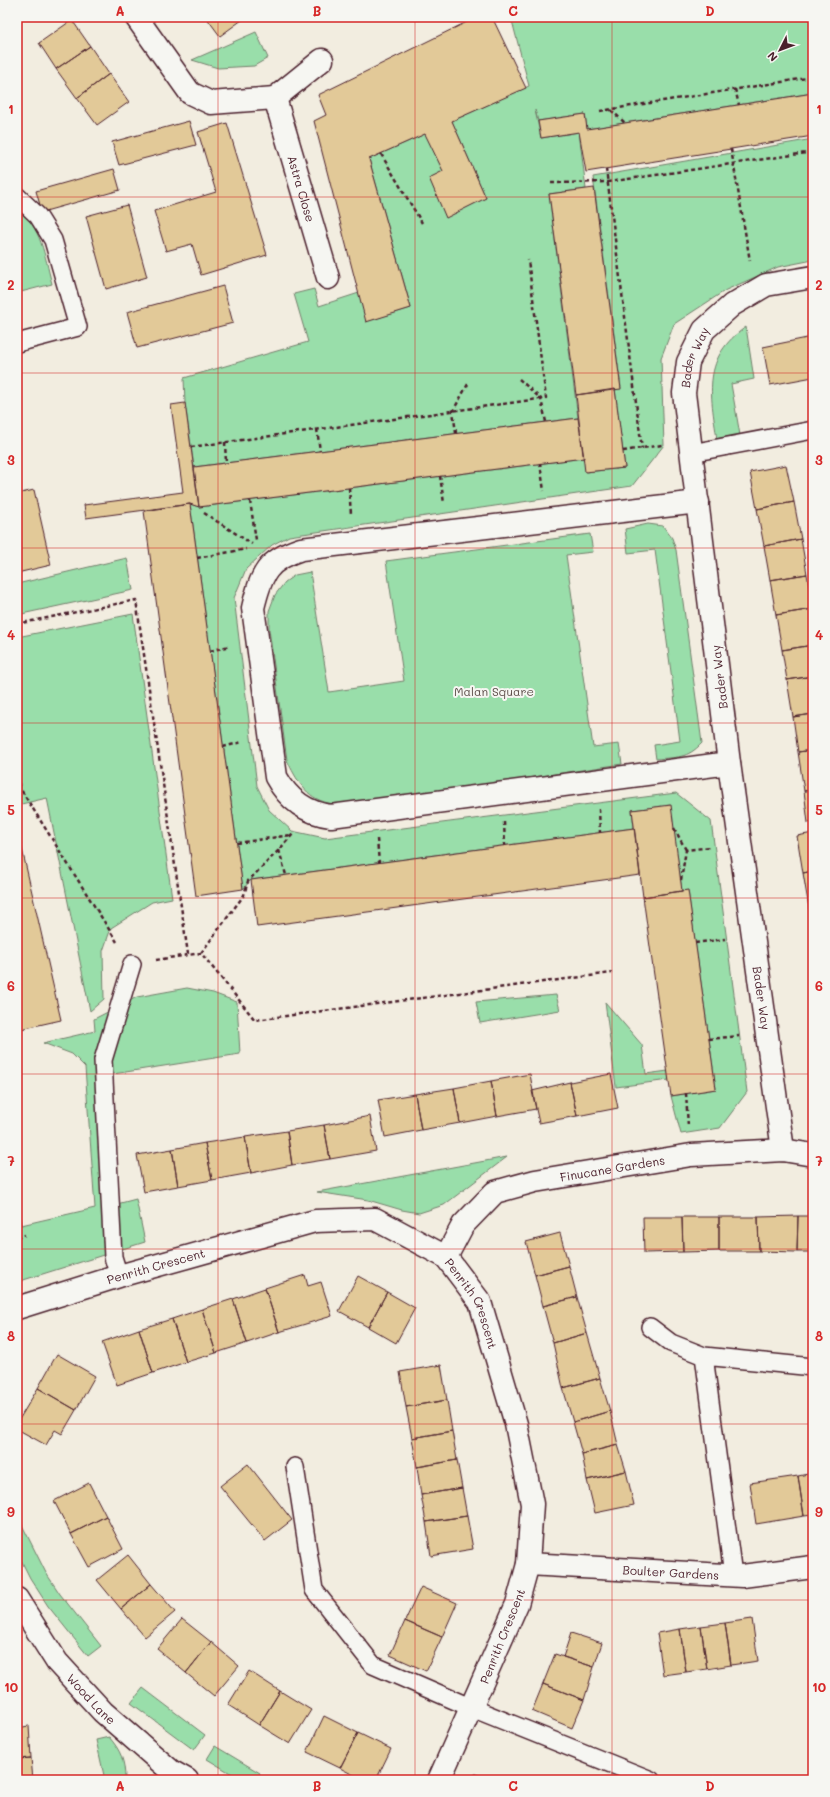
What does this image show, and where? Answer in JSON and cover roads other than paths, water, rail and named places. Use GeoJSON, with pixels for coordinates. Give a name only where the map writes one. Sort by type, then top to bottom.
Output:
{"type":"FeatureCollection","features":[{"type":"Feature","properties":{"kind":"street"},"geometry":{"type":"LineString","coordinates":[[136,17],[190,93],[211,103],[276,98],[322,60]]}},
{"type":"Feature","properties":{"kind":"street","name":"Astra Close"},"geometry":{"type":"LineString","coordinates":[[276,98],[328,278]]}},
{"type":"Feature","properties":{"kind":"street","name":"Bader Way"},"geometry":{"type":"LineString","coordinates":[[783,1150],[742,844],[729,763],[684,393],[688,362],[704,330],[732,305],[766,285],[813,278]]}},
{"type":"Feature","properties":{"kind":"street"},"geometry":{"type":"LineString","coordinates":[[698,502],[301,549],[286,554],[273,562],[259,582],[253,608],[276,777],[282,788],[296,803],[311,812],[331,816],[729,763]]}},
{"type":"Feature","properties":{"kind":"street","name":"Finucane Gardens"},"geometry":{"type":"LineString","coordinates":[[446,1257],[463,1225],[495,1192],[535,1181],[691,1155],[783,1150],[813,1155]]}},
{"type":"Feature","properties":{"kind":"street","name":"Penrith Crescent"},"geometry":{"type":"LineString","coordinates":[[17,1308],[119,1276],[315,1221],[375,1220],[446,1257],[480,1302],[516,1424],[532,1504],[528,1564],[517,1604],[439,1780]]}},
{"type":"Feature","properties":{"kind":"street","name":"Boulter Gardens"},"geometry":{"type":"LineString","coordinates":[[528,1564],[742,1576],[813,1567]]}},
{"type":"Feature","properties":{"kind":"street","name":"Wood Lane"},"geometry":{"type":"LineString","coordinates":[[17,1599],[57,1662],[103,1712],[174,1777]]}},
{"type":"Feature","properties":{"kind":"lane"},"geometry":{"type":"LineString","coordinates":[[17,196],[38,216],[53,240],[78,327],[17,344]]}},
{"type":"Feature","properties":{"kind":"lane"},"geometry":{"type":"LineString","coordinates":[[690,447],[813,430]]}},
{"type":"Feature","properties":{"kind":"lane"},"geometry":{"type":"LineString","coordinates":[[119,1276],[113,1257],[103,1060],[132,964]]}},
{"type":"Feature","properties":{"kind":"lane"},"geometry":{"type":"LineString","coordinates":[[650,1327],[671,1342],[704,1356],[813,1367]]}},
{"type":"Feature","properties":{"kind":"lane"},"geometry":{"type":"LineString","coordinates":[[704,1356],[733,1575]]}},
{"type":"Feature","properties":{"kind":"lane"},"geometry":{"type":"LineString","coordinates":[[295,1467],[314,1590],[373,1665],[472,1708],[652,1780]]}},
{"type":"Feature","properties":{"kind":"park label","name":"Malan Square"},"geometry":{"type":"Point","coordinates":[494,691]}}]}
